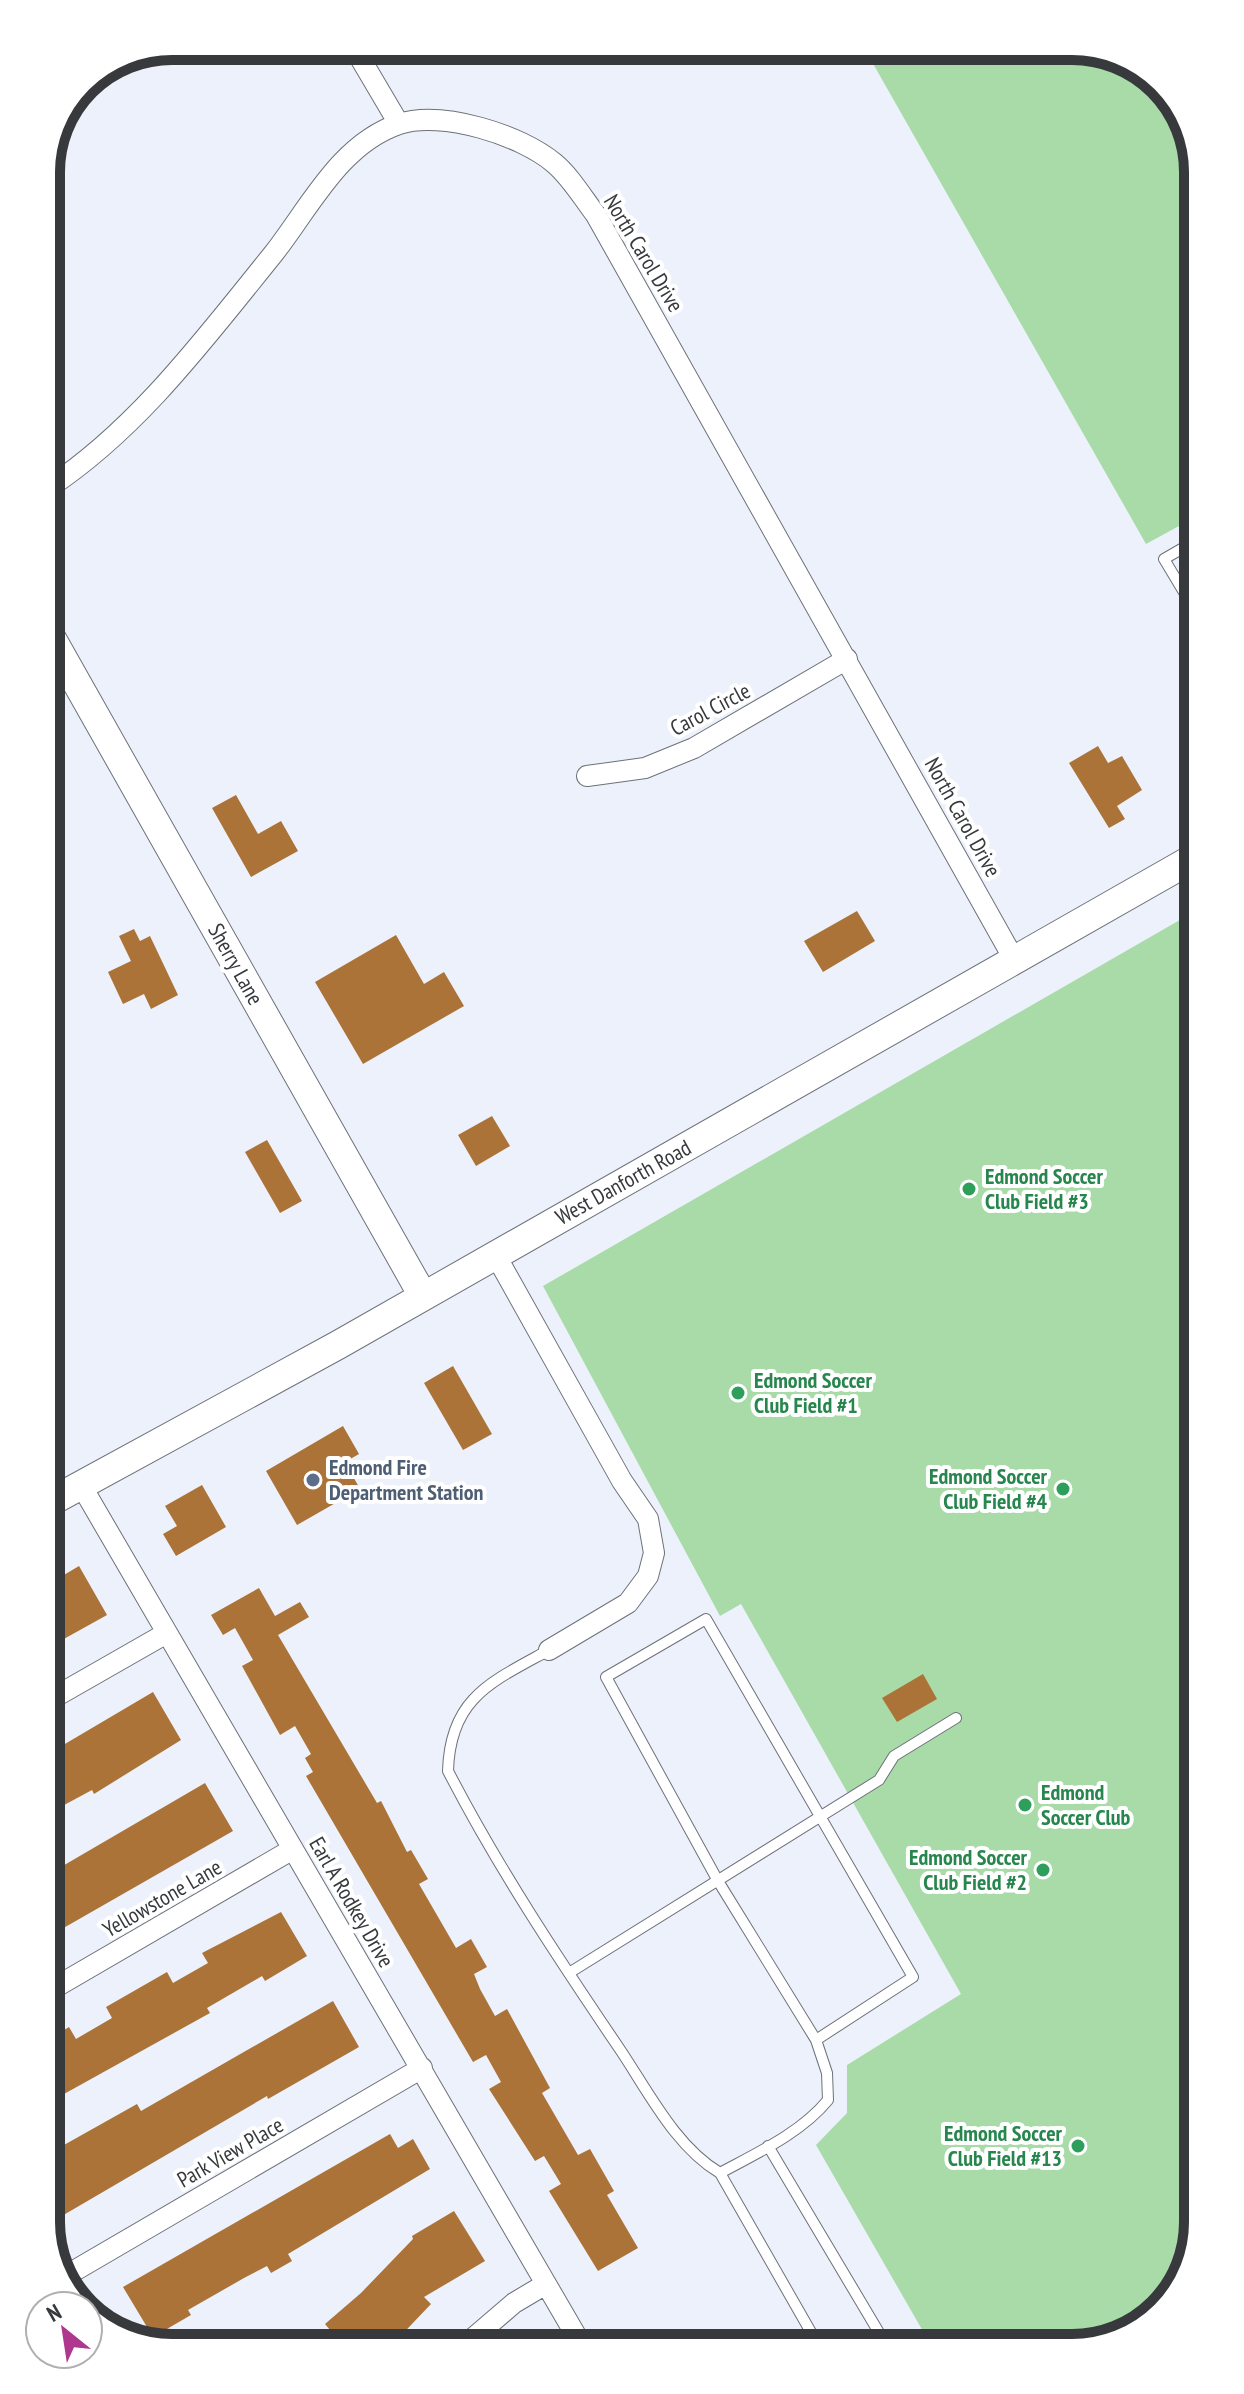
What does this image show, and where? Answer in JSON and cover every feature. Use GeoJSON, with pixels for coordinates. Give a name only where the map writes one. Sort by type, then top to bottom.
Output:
{"type":"FeatureCollection","features":[{"type":"Feature","properties":{"kind":"main road","name":"Sherry Lane"},"geometry":{"type":"LineString","coordinates":[[60,653],[423,1296]]}},
{"type":"Feature","properties":{"kind":"main road","name":"West Danforth Road"},"geometry":{"type":"LineString","coordinates":[[60,1497],[423,1296],[1184,864]]}},
{"type":"Feature","properties":{"kind":"street"},"geometry":{"type":"LineString","coordinates":[[361,60],[399,124]]}},
{"type":"Feature","properties":{"kind":"street","name":"North Carol Drive"},"geometry":{"type":"LineString","coordinates":[[60,479],[103,448],[158,392],[276,250],[328,176],[367,143],[399,124],[430,120],[481,129],[524,142],[556,164],[596,215],[1015,961]]}},
{"type":"Feature","properties":{"kind":"street","name":"Carol Circle"},"geometry":{"type":"LineString","coordinates":[[587,776],[645,768],[694,748],[847,659]]}},
{"type":"Feature","properties":{"kind":"street"},"geometry":{"type":"LineString","coordinates":[[495,1254],[622,1481],[648,1519],[654,1553],[648,1576],[628,1603],[549,1650]]}},
{"type":"Feature","properties":{"kind":"street","name":"Earl A Rodkey Drive"},"geometry":{"type":"LineString","coordinates":[[81,1485],[575,2334]]}},
{"type":"Feature","properties":{"kind":"street"},"geometry":{"type":"LineString","coordinates":[[60,1694],[165,1634]]}},
{"type":"Feature","properties":{"kind":"street","name":"Yellowstone Lane"},"geometry":{"type":"LineString","coordinates":[[60,1985],[293,1849]]}},
{"type":"Feature","properties":{"kind":"street","name":"Park View Place"},"geometry":{"type":"LineString","coordinates":[[72,2272],[422,2068]]}},
{"type":"Feature","properties":{"kind":"street"},"geometry":{"type":"LineString","coordinates":[[478,2334],[514,2303],[546,2284]]}},
{"type":"Feature","properties":{"kind":"lane"},"geometry":{"type":"LineString","coordinates":[[1184,547],[1164,559],[1184,592]]}},
{"type":"Feature","properties":{"kind":"lane"},"geometry":{"type":"LineString","coordinates":[[720,2173],[815,2115],[828,2100],[827,2073],[816,2040],[718,1881],[606,1677],[706,1619],[913,1977],[816,2040]]}},
{"type":"Feature","properties":{"kind":"lane"},"geometry":{"type":"LineString","coordinates":[[549,1650],[504,1675],[473,1699],[460,1716],[449,1740],[448,1771],[569,1973],[666,2117],[699,2161],[720,2173],[812,2334]]}},
{"type":"Feature","properties":{"kind":"lane"},"geometry":{"type":"LineString","coordinates":[[569,1973],[879,1780],[894,1756],[956,1718]]}},
{"type":"Feature","properties":{"kind":"lane"},"geometry":{"type":"LineString","coordinates":[[768,2146],[880,2334]]}},
{"type":"Feature","properties":{"kind":"green space"},"geometry":{"type":"Polygon","coordinates":[[[871,60],[1094,62],[1134,79],[1156,98],[1169,116],[1182,150],[1184,172],[1184,523],[1146,544],[871,60]]]}},
{"type":"Feature","properties":{"kind":"green space","name":"Edmond Soccer Club"},"geometry":{"type":"Polygon","coordinates":[[[1184,918],[1184,2222],[1180,2251],[1165,2284],[1156,2296],[1128,2319],[1094,2332],[1072,2334],[925,2334],[816,2145],[847,2113],[847,2065],[961,1994],[741,1604],[720,1616],[543,1286],[1184,918]]]}},
{"type":"Feature","properties":{"kind":"building"},"geometry":{"type":"Polygon","coordinates":[[[1098,746],[1108,763],[1122,756],[1142,790],[1117,806],[1125,819],[1109,828],[1069,763],[1098,746]]]}},
{"type":"Feature","properties":{"kind":"building"},"geometry":{"type":"Polygon","coordinates":[[[236,795],[258,834],[281,821],[298,851],[251,877],[212,808],[236,795]]]}},
{"type":"Feature","properties":{"kind":"building"},"geometry":{"type":"Polygon","coordinates":[[[857,911],[875,941],[823,972],[804,941],[857,911]]]}},
{"type":"Feature","properties":{"kind":"building"},"geometry":{"type":"Polygon","coordinates":[[[134,929],[140,941],[150,936],[178,995],[151,1009],[144,994],[123,1004],[108,972],[131,961],[119,936],[134,929]]]}},
{"type":"Feature","properties":{"kind":"building"},"geometry":{"type":"Polygon","coordinates":[[[396,935],[424,984],[444,972],[464,1006],[363,1064],[315,982],[396,935]]]}},
{"type":"Feature","properties":{"kind":"building"},"geometry":{"type":"Polygon","coordinates":[[[492,1116],[510,1146],[476,1166],[458,1135],[492,1116]]]}},
{"type":"Feature","properties":{"kind":"building"},"geometry":{"type":"Polygon","coordinates":[[[267,1140],[302,1201],[280,1213],[245,1152],[267,1140]]]}},
{"type":"Feature","properties":{"kind":"building"},"geometry":{"type":"Polygon","coordinates":[[[453,1366],[492,1434],[463,1450],[424,1383],[453,1366]]]}},
{"type":"Feature","properties":{"kind":"building","name":"Edmond Fire Department Station"},"geometry":{"type":"Polygon","coordinates":[[[343,1426],[359,1454],[345,1462],[360,1489],[297,1525],[266,1471],[343,1426]]]}},
{"type":"Feature","properties":{"kind":"building"},"geometry":{"type":"Polygon","coordinates":[[[202,1485],[226,1527],[176,1556],[163,1534],[177,1526],[165,1506],[202,1485]]]}},
{"type":"Feature","properties":{"kind":"building"},"geometry":{"type":"Polygon","coordinates":[[[79,1566],[107,1615],[60,1641],[60,1577],[79,1566]]]}},
{"type":"Feature","properties":{"kind":"building"},"geometry":{"type":"Polygon","coordinates":[[[259,1588],[275,1616],[300,1602],[309,1617],[278,1635],[377,1803],[381,1801],[407,1852],[411,1850],[428,1879],[419,1884],[456,1948],[471,1939],[487,1967],[474,1974],[480,1989],[495,2016],[507,2009],[550,2088],[542,2093],[578,2155],[590,2149],[614,2191],[607,2195],[638,2248],[598,2271],[549,2191],[561,2184],[544,2156],[535,2161],[489,2089],[501,2082],[486,2055],[473,2062],[306,1776],[313,1772],[305,1758],[311,1754],[295,1726],[280,1735],[242,1666],[253,1660],[235,1628],[223,1635],[211,1615],[259,1588]]]}},
{"type":"Feature","properties":{"kind":"building"},"geometry":{"type":"Polygon","coordinates":[[[923,1674],[937,1699],[897,1722],[882,1698],[923,1674]]]}},
{"type":"Feature","properties":{"kind":"building"},"geometry":{"type":"Polygon","coordinates":[[[153,1692],[181,1740],[94,1794],[92,1790],[60,1807],[60,1747],[153,1692]]]}},
{"type":"Feature","properties":{"kind":"building"},"geometry":{"type":"Polygon","coordinates":[[[205,1783],[233,1831],[60,1930],[60,1868],[205,1783]]]}},
{"type":"Feature","properties":{"kind":"building"},"geometry":{"type":"Polygon","coordinates":[[[281,1912],[307,1956],[265,1981],[262,1976],[207,2008],[210,2013],[60,2096],[60,2032],[69,2027],[76,2039],[112,2018],[106,2007],[167,1972],[173,1983],[208,1963],[202,1953],[281,1912]]]}},
{"type":"Feature","properties":{"kind":"building"},"geometry":{"type":"Polygon","coordinates":[[[333,2001],[359,2047],[268,2099],[267,2096],[60,2217],[60,2147],[137,2104],[141,2111],[333,2001]]]}},
{"type":"Feature","properties":{"kind":"building"},"geometry":{"type":"Polygon","coordinates":[[[390,2134],[398,2148],[413,2139],[430,2169],[288,2254],[292,2261],[271,2273],[267,2266],[244,2278],[188,2310],[191,2315],[159,2333],[150,2332],[123,2287],[390,2134]]]}},
{"type":"Feature","properties":{"kind":"building"},"geometry":{"type":"Polygon","coordinates":[[[454,2211],[485,2261],[424,2297],[431,2304],[402,2334],[326,2334],[330,2330],[325,2324],[361,2293],[413,2239],[412,2236],[454,2211]]]}},
{"type":"Feature","properties":{"kind":"place","name":"Edmond Soccer Club Field #3"},"geometry":{"type":"Point","coordinates":[969,1189]}},
{"type":"Feature","properties":{"kind":"place","name":"Edmond Soccer Club Field #1"},"geometry":{"type":"Point","coordinates":[738,1393]}},
{"type":"Feature","properties":{"kind":"place","name":"Edmond Fire Department Station"},"geometry":{"type":"Point","coordinates":[313,1480]}},
{"type":"Feature","properties":{"kind":"place","name":"Edmond Soccer Club Field #4"},"geometry":{"type":"Point","coordinates":[1063,1489]}},
{"type":"Feature","properties":{"kind":"place","name":"Edmond Soccer Club"},"geometry":{"type":"Point","coordinates":[1025,1805]}},
{"type":"Feature","properties":{"kind":"place","name":"Edmond Soccer Club Field #2"},"geometry":{"type":"Point","coordinates":[1043,1870]}},
{"type":"Feature","properties":{"kind":"place","name":"Edmond Soccer Club Field #13"},"geometry":{"type":"Point","coordinates":[1078,2146]}}]}
